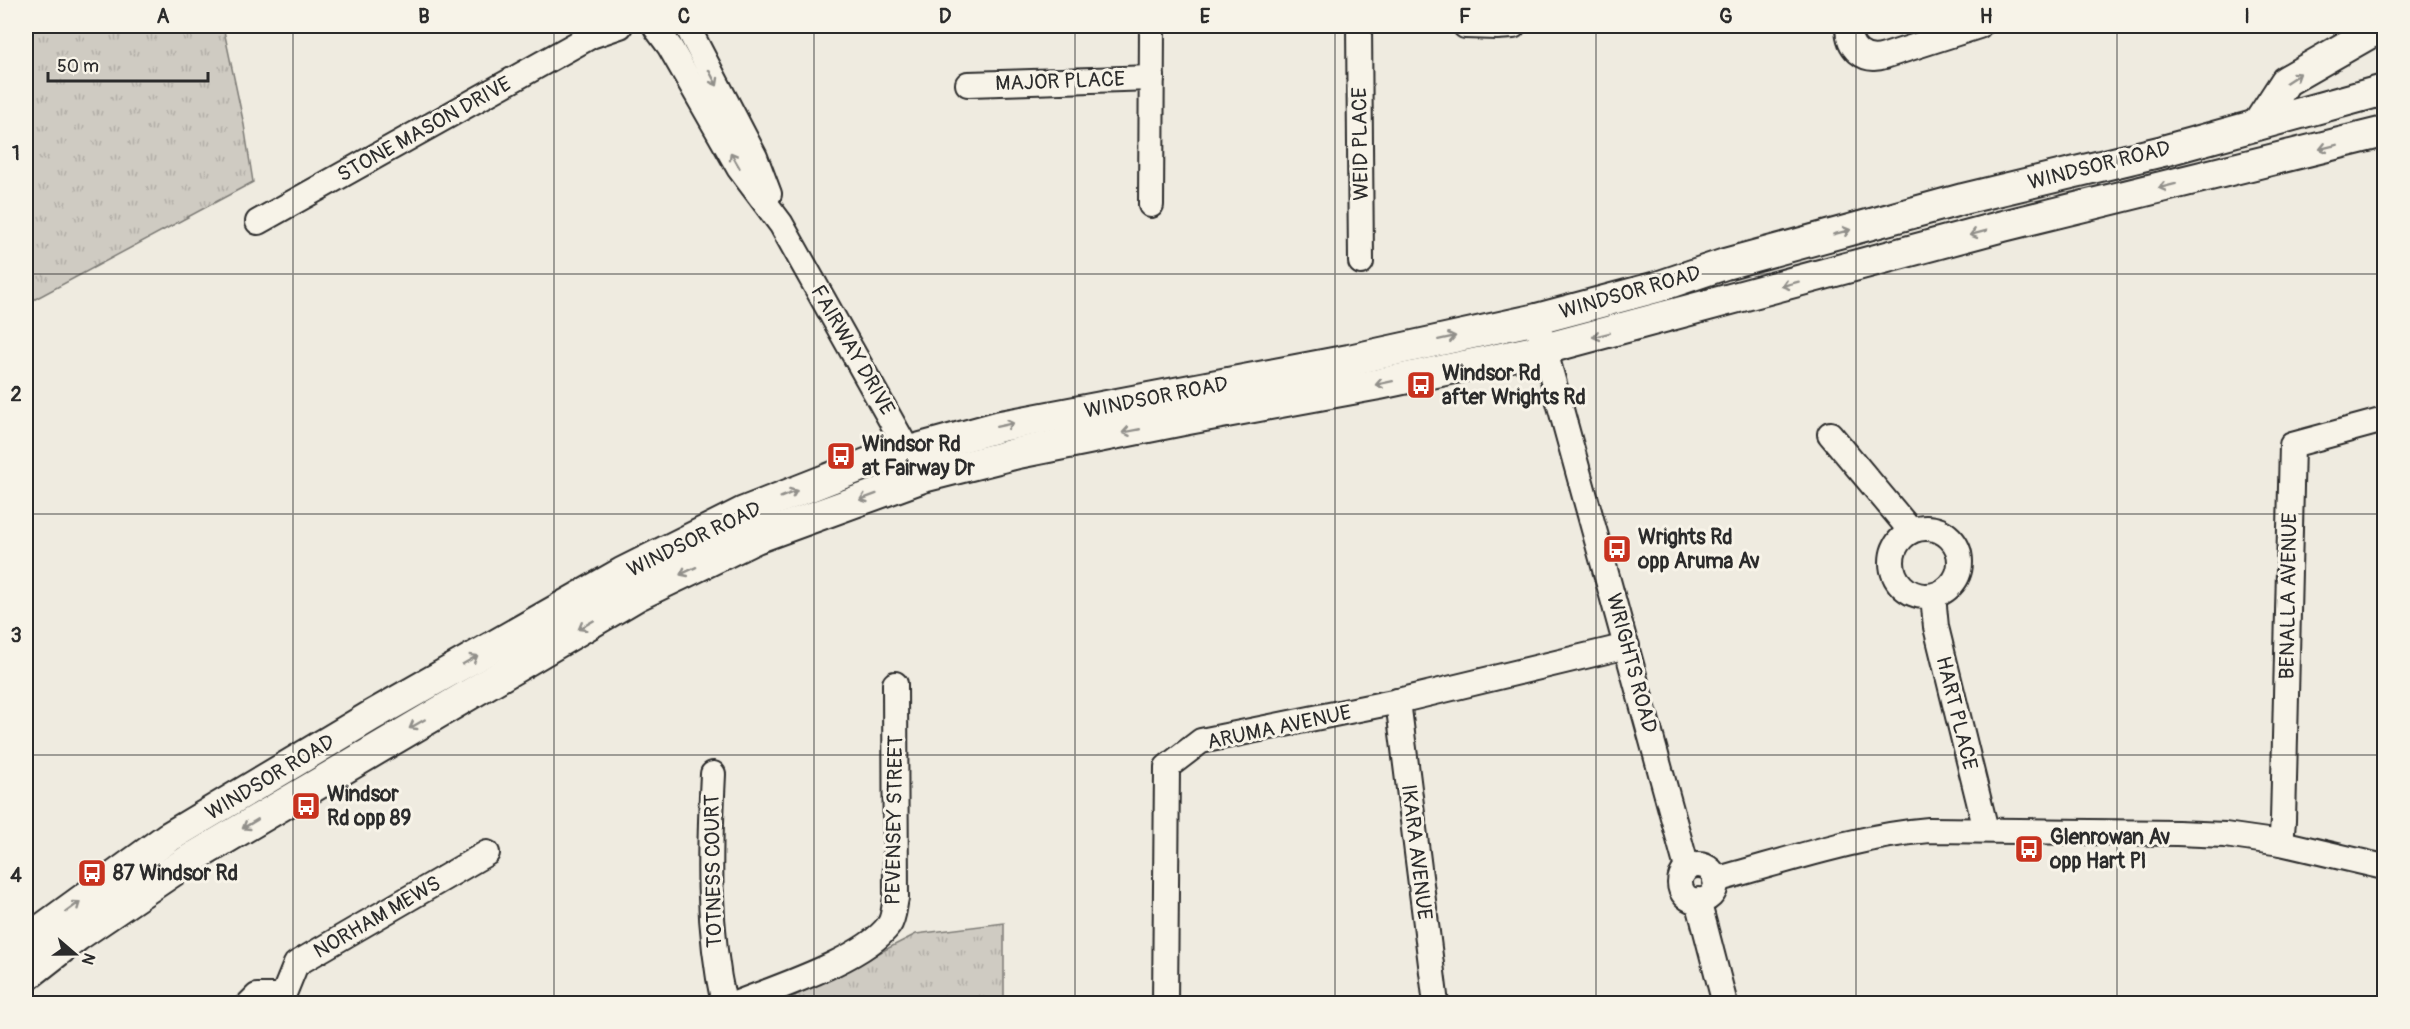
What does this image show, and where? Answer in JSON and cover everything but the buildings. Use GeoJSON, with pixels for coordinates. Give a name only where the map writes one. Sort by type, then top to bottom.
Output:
{"type":"FeatureCollection","features":[{"type":"Feature","properties":{"kind":"main road"},"geometry":{"type":"LineString","coordinates":[[2258,124],[2286,81],[2382,26]]}},
{"type":"Feature","properties":{"kind":"main road","name":"WINDSOR ROAD"},"geometry":{"type":"LineString","coordinates":[[26,941],[169,837],[371,716],[622,573],[744,512],[874,461],[1001,426],[1349,360],[1537,319],[1657,287],[1725,264],[1929,208],[2163,151],[2385,90]]}},
{"type":"Feature","properties":{"kind":"main road","name":"WINDSOR ROAD"},"geometry":{"type":"LineString","coordinates":[[26,976],[77,936],[189,860],[636,596],[756,538],[923,477],[1018,453],[1379,384],[1544,349],[2003,226],[2385,132]]}},
{"type":"Feature","properties":{"kind":"street","name":"STONE MASON DRIVE"},"geometry":{"type":"LineString","coordinates":[[258,222],[598,31],[620,26]]}},
{"type":"Feature","properties":{"kind":"street","name":"FAIRWAY DRIVE"},"geometry":{"type":"LineString","coordinates":[[657,26],[739,168],[781,224],[923,477]]}},
{"type":"Feature","properties":{"kind":"street","name":"FAIRWAY DRIVE"},"geometry":{"type":"LineString","coordinates":[[687,26],[755,157],[781,224]]}},
{"type":"Feature","properties":{"kind":"street"},"geometry":{"type":"LineString","coordinates":[[1151,205],[1152,26]]}},
{"type":"Feature","properties":{"kind":"street","name":"WEID PLACE"},"geometry":{"type":"LineString","coordinates":[[1359,26],[1361,262]]}},
{"type":"Feature","properties":{"kind":"street"},"geometry":{"type":"LineString","coordinates":[[1465,26],[1513,26]]}},
{"type":"Feature","properties":{"kind":"street"},"geometry":{"type":"LineString","coordinates":[[1848,26],[1853,48],[1873,58],[1886,56],[1979,26]]}},
{"type":"Feature","properties":{"kind":"street","name":"MAJOR PLACE"},"geometry":{"type":"LineString","coordinates":[[968,84],[1152,78]]}},
{"type":"Feature","properties":{"kind":"street","name":"WRIGHTS ROAD"},"geometry":{"type":"LineString","coordinates":[[1537,319],[1687,868]]}},
{"type":"Feature","properties":{"kind":"street","name":"BENALLA AVENUE"},"geometry":{"type":"LineString","coordinates":[[2281,843],[2292,445],[2385,420]]}},
{"type":"Feature","properties":{"kind":"street"},"geometry":{"type":"LineString","coordinates":[[1830,434],[1911,531]]}},
{"type":"Feature","properties":{"kind":"street"},"geometry":{"type":"LineString","coordinates":[[1922,528],[1942,532],[1951,538],[1960,557],[1960,567],[1951,586],[1933,596],[1922,597],[1902,587],[1892,568],[1896,546],[1902,537],[1922,528]]}},
{"type":"Feature","properties":{"kind":"street","name":"HART PLACE"},"geometry":{"type":"LineString","coordinates":[[1933,596],[1936,627],[1986,830]]}},
{"type":"Feature","properties":{"kind":"street","name":"ARUMA AVENUE"},"geometry":{"type":"LineString","coordinates":[[1165,1004],[1167,767],[1201,741],[1398,701],[1627,646]]}},
{"type":"Feature","properties":{"kind":"street","name":"PEVENSEY STREET"},"geometry":{"type":"LineString","coordinates":[[735,1004],[809,975],[872,944],[891,923],[896,898],[896,684]]}},
{"type":"Feature","properties":{"kind":"street","name":"IKARA AVENUE"},"geometry":{"type":"LineString","coordinates":[[1398,701],[1436,1004]]}},
{"type":"Feature","properties":{"kind":"street","name":"TOTNESS COURT"},"geometry":{"type":"LineString","coordinates":[[713,774],[710,919],[715,963],[724,1004]]}},
{"type":"Feature","properties":{"kind":"street"},"geometry":{"type":"LineString","coordinates":[[1715,880],[1845,844],[1893,834],[1929,830],[2225,835],[2281,843],[2385,867]]}},
{"type":"Feature","properties":{"kind":"street","name":"NORHAM MEWS"},"geometry":{"type":"LineString","coordinates":[[289,1000],[296,964],[487,853]]}},
{"type":"Feature","properties":{"kind":"street"},"geometry":{"type":"LineString","coordinates":[[1702,865],[1711,870],[1715,880],[1711,894],[1698,900],[1688,898],[1682,891],[1681,876],[1687,868],[1702,865]]}},
{"type":"Feature","properties":{"kind":"street"},"geometry":{"type":"LineString","coordinates":[[1698,900],[1725,1004]]}},
{"type":"Feature","properties":{"kind":"street"},"geometry":{"type":"LineString","coordinates":[[249,1004],[257,996],[289,1000]]}},
{"type":"Feature","properties":{"kind":"green space"},"geometry":{"type":"Polygon","coordinates":[[[26,26],[223,26],[244,125],[253,182],[26,304],[26,26]]]}},
{"type":"Feature","properties":{"kind":"green space"},"geometry":{"type":"Polygon","coordinates":[[[1004,923],[1004,1003],[779,1004],[916,934],[1004,923]]]}},
{"type":"Feature","properties":{"kind":"place","name":"Windsor Rd after Wrights Rd"},"geometry":{"type":"Point","coordinates":[1421,385]}},
{"type":"Feature","properties":{"kind":"place","name":"Windsor Rd at Fairway Dr"},"geometry":{"type":"Point","coordinates":[841,456]}},
{"type":"Feature","properties":{"kind":"place","name":"Wrights Rd opp Aruma Av"},"geometry":{"type":"Point","coordinates":[1617,549]}},
{"type":"Feature","properties":{"kind":"place","name":"Windsor Rd opp 89"},"geometry":{"type":"Point","coordinates":[306,806]}},
{"type":"Feature","properties":{"kind":"place","name":"Glenrowan Av opp Hart Pl"},"geometry":{"type":"Point","coordinates":[2029,849]}},
{"type":"Feature","properties":{"kind":"place","name":"87 Windsor Rd"},"geometry":{"type":"Point","coordinates":[92,873]}}]}
